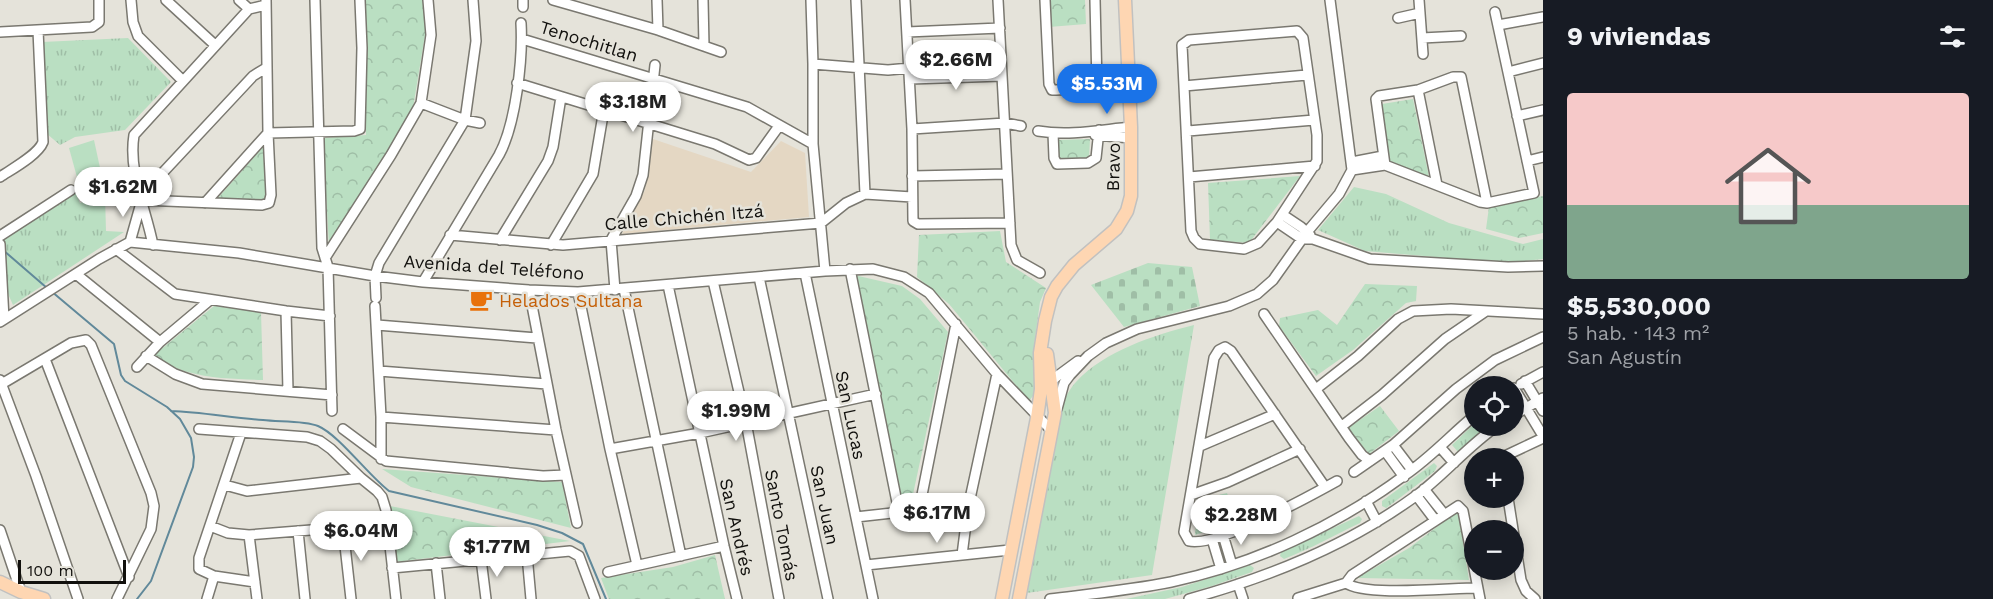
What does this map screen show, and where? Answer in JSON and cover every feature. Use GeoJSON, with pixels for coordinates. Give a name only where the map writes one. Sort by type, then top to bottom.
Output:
{"type":"FeatureCollection","features":[{"type":"Feature","properties":{"kind":"main road","name":"Bravo"},"geometry":{"type":"LineString","coordinates":[[1002,599],[1037,418],[1041,389],[1040,353],[1048,306],[1057,286],[1074,265],[1116,229],[1127,211],[1131,196],[1131,133],[1125,0]]}},
{"type":"Feature","properties":{"kind":"main road","name":"Bravo"},"geometry":{"type":"LineString","coordinates":[[1043,339],[1055,413]]}},
{"type":"Feature","properties":{"kind":"main road"},"geometry":{"type":"LineString","coordinates":[[1019,599],[1055,413]]}},
{"type":"Feature","properties":{"kind":"main road"},"geometry":{"type":"LineString","coordinates":[[0,582],[44,599]]}},
{"type":"Feature","properties":{"kind":"street"},"geometry":{"type":"LineString","coordinates":[[0,32],[87,28],[97,25],[100,17],[99,0]]}},
{"type":"Feature","properties":{"kind":"street"},"geometry":{"type":"LineString","coordinates":[[131,0],[131,12],[136,32],[183,81]]}},
{"type":"Feature","properties":{"kind":"street"},"geometry":{"type":"LineString","coordinates":[[166,0],[215,45]]}},
{"type":"Feature","properties":{"kind":"street"},"geometry":{"type":"LineString","coordinates":[[239,0],[249,9]]}},
{"type":"Feature","properties":{"kind":"street"},"geometry":{"type":"LineString","coordinates":[[315,0],[322,248],[326,263],[330,316],[332,411]]}},
{"type":"Feature","properties":{"kind":"street"},"geometry":{"type":"LineString","coordinates":[[205,203],[268,133],[354,132],[361,127],[360,0]]}},
{"type":"Feature","properties":{"kind":"street"},"geometry":{"type":"LineString","coordinates":[[326,263],[421,104],[431,35],[428,0]]}},
{"type":"Feature","properties":{"kind":"street"},"geometry":{"type":"LineString","coordinates":[[381,459],[375,276],[382,257],[465,120],[476,41],[473,0]]}},
{"type":"Feature","properties":{"kind":"street"},"geometry":{"type":"LineString","coordinates":[[554,0],[658,30],[721,52]]}},
{"type":"Feature","properties":{"kind":"street"},"geometry":{"type":"LineString","coordinates":[[657,0],[658,30]]}},
{"type":"Feature","properties":{"kind":"street"},"geometry":{"type":"LineString","coordinates":[[703,0],[704,46]]}},
{"type":"Feature","properties":{"kind":"street"},"geometry":{"type":"LineString","coordinates":[[811,0],[813,144],[825,271]]}},
{"type":"Feature","properties":{"kind":"street"},"geometry":{"type":"LineString","coordinates":[[856,0],[865,194]]}},
{"type":"Feature","properties":{"kind":"street"},"geometry":{"type":"LineString","coordinates":[[905,0],[910,68],[913,221],[918,224],[1010,223]]}},
{"type":"Feature","properties":{"kind":"street"},"geometry":{"type":"LineString","coordinates":[[998,0],[1011,245],[1015,258],[1040,273]]}},
{"type":"Feature","properties":{"kind":"street"},"geometry":{"type":"LineString","coordinates":[[1045,0],[1049,84],[1053,90],[1092,88],[1097,85],[1095,0]]}},
{"type":"Feature","properties":{"kind":"street"},"geometry":{"type":"LineString","coordinates":[[1055,413],[1064,383],[1088,356],[1106,343],[1137,329],[1229,306],[1257,294],[1273,280],[1339,194],[1352,166],[1330,0]]}},
{"type":"Feature","properties":{"kind":"street"},"geometry":{"type":"LineString","coordinates":[[1419,0],[1423,54]]}},
{"type":"Feature","properties":{"kind":"street"},"geometry":{"type":"LineString","coordinates":[[141,199],[262,205],[269,203],[271,195],[266,3],[249,9],[134,135],[136,176],[141,199],[153,244]]}},
{"type":"Feature","properties":{"kind":"street"},"geometry":{"type":"LineString","coordinates":[[1352,166],[1384,160],[1437,185],[1486,203],[1534,193],[1495,12]]}},
{"type":"Feature","properties":{"kind":"street"},"geometry":{"type":"LineString","coordinates":[[1398,18],[1420,13]]}},
{"type":"Feature","properties":{"kind":"street"},"geometry":{"type":"LineString","coordinates":[[1498,25],[1543,17]]}},
{"type":"Feature","properties":{"kind":"street"},"geometry":{"type":"LineString","coordinates":[[423,282],[502,149],[508,132],[517,83],[522,39],[521,22]]}},
{"type":"Feature","properties":{"kind":"street"},"geometry":{"type":"LineString","coordinates":[[907,32],[1000,28]]}},
{"type":"Feature","properties":{"kind":"street"},"geometry":{"type":"LineString","coordinates":[[0,177],[34,154],[43,142],[38,30]]}},
{"type":"Feature","properties":{"kind":"street"},"geometry":{"type":"LineString","coordinates":[[1297,31],[1303,38],[1307,75],[1318,155],[1315,166],[1280,219],[1258,243],[1248,248],[1229,248],[1197,242],[1192,235],[1190,225],[1188,131],[1182,45],[1189,40],[1297,31]]}},
{"type":"Feature","properties":{"kind":"street"},"geometry":{"type":"LineString","coordinates":[[1422,38],[1461,36]]}},
{"type":"Feature","properties":{"kind":"street","name":"Tenochitlan"},"geometry":{"type":"LineString","coordinates":[[522,39],[747,107],[813,144]]}},
{"type":"Feature","properties":{"kind":"street"},"geometry":{"type":"LineString","coordinates":[[1508,72],[1543,63]]}},
{"type":"Feature","properties":{"kind":"street"},"geometry":{"type":"LineString","coordinates":[[813,64],[888,70],[910,68]]}},
{"type":"Feature","properties":{"kind":"street"},"geometry":{"type":"LineString","coordinates":[[655,65],[640,187],[611,240],[619,289],[681,556]]}},
{"type":"Feature","properties":{"kind":"street"},"geometry":{"type":"LineString","coordinates":[[2,320],[130,242],[141,199],[253,76],[266,68]]}},
{"type":"Feature","properties":{"kind":"street"},"geometry":{"type":"LineString","coordinates":[[1184,86],[1307,75]]}},
{"type":"Feature","properties":{"kind":"street"},"geometry":{"type":"LineString","coordinates":[[910,79],[1002,76]]}},
{"type":"Feature","properties":{"kind":"street"},"geometry":{"type":"LineString","coordinates":[[1384,160],[1377,98],[1381,95],[1418,90],[1453,77],[1461,78],[1486,203]]}},
{"type":"Feature","properties":{"kind":"street"},"geometry":{"type":"LineString","coordinates":[[517,83],[715,144],[749,160],[756,158],[780,126]]}},
{"type":"Feature","properties":{"kind":"street"},"geometry":{"type":"LineString","coordinates":[[1418,90],[1437,185]]}},
{"type":"Feature","properties":{"kind":"street"},"geometry":{"type":"LineString","coordinates":[[500,240],[548,161],[553,147],[561,97]]}},
{"type":"Feature","properties":{"kind":"street"},"geometry":{"type":"LineString","coordinates":[[421,104],[480,123]]}},
{"type":"Feature","properties":{"kind":"street"},"geometry":{"type":"LineString","coordinates":[[551,245],[593,174],[604,109]]}},
{"type":"Feature","properties":{"kind":"street"},"geometry":{"type":"LineString","coordinates":[[1517,116],[1543,110]]}},
{"type":"Feature","properties":{"kind":"street"},"geometry":{"type":"LineString","coordinates":[[1188,131],[1314,120]]}},
{"type":"Feature","properties":{"kind":"street"},"geometry":{"type":"LineString","coordinates":[[912,129],[1005,123],[1021,126]]}},
{"type":"Feature","properties":{"kind":"street"},"geometry":{"type":"LineString","coordinates":[[1038,131],[1131,133]]}},
{"type":"Feature","properties":{"kind":"street"},"geometry":{"type":"LineString","coordinates":[[1053,133],[1054,158],[1059,164],[1088,163],[1095,160],[1096,133]]}},
{"type":"Feature","properties":{"kind":"street"},"geometry":{"type":"LineString","coordinates":[[1527,161],[1543,157]]}},
{"type":"Feature","properties":{"kind":"street"},"geometry":{"type":"LineString","coordinates":[[1190,177],[1315,166]]}},
{"type":"Feature","properties":{"kind":"street"},"geometry":{"type":"LineString","coordinates":[[912,176],[1008,174]]}},
{"type":"Feature","properties":{"kind":"street"},"geometry":{"type":"LineString","coordinates":[[0,236],[71,190]]}},
{"type":"Feature","properties":{"kind":"street"},"geometry":{"type":"LineString","coordinates":[[821,223],[846,203],[865,194],[912,196]]}},
{"type":"Feature","properties":{"kind":"street"},"geometry":{"type":"LineString","coordinates":[[1280,219],[1307,237],[1339,250],[1380,261],[1543,267]]}},
{"type":"Feature","properties":{"kind":"street","name":"Calle Chichén Itzá"},"geometry":{"type":"LineString","coordinates":[[450,235],[563,245],[821,223]]}},
{"type":"Feature","properties":{"kind":"street","name":"Avenida del Teléfono"},"geometry":{"type":"LineString","coordinates":[[130,242],[326,263],[375,276],[423,282],[578,292],[873,269],[904,276],[929,293],[997,374],[1051,430]]}},
{"type":"Feature","properties":{"kind":"street"},"geometry":{"type":"LineString","coordinates":[[0,244],[2,320]]}},
{"type":"Feature","properties":{"kind":"street"},"geometry":{"type":"LineString","coordinates":[[116,249],[175,294],[330,316]]}},
{"type":"Feature","properties":{"kind":"street"},"geometry":{"type":"LineString","coordinates":[[850,269],[899,512]]}},
{"type":"Feature","properties":{"kind":"street","name":"San Lucas"},"geometry":{"type":"LineString","coordinates":[[805,273],[873,599]]}},
{"type":"Feature","properties":{"kind":"street"},"geometry":{"type":"LineString","coordinates":[[76,274],[160,342]]}},
{"type":"Feature","properties":{"kind":"street","name":"San Juan"},"geometry":{"type":"LineString","coordinates":[[759,277],[828,599]]}},
{"type":"Feature","properties":{"kind":"street","name":"Santo Tomás"},"geometry":{"type":"LineString","coordinates":[[713,281],[746,422],[779,599]]}},
{"type":"Feature","properties":{"kind":"street","name":"San Andrés"},"geometry":{"type":"LineString","coordinates":[[668,285],[736,599]]}},
{"type":"Feature","properties":{"kind":"street"},"geometry":{"type":"LineString","coordinates":[[530,290],[537,338],[577,523]]}},
{"type":"Feature","properties":{"kind":"street"},"geometry":{"type":"LineString","coordinates":[[578,292],[610,449],[637,565]]}},
{"type":"Feature","properties":{"kind":"street"},"geometry":{"type":"LineString","coordinates":[[137,367],[160,342],[210,300]]}},
{"type":"Feature","properties":{"kind":"street"},"geometry":{"type":"LineString","coordinates":[[1316,389],[1407,313],[1413,311],[1451,309],[1543,314]]}},
{"type":"Feature","properties":{"kind":"street"},"geometry":{"type":"LineString","coordinates":[[286,311],[288,391]]}},
{"type":"Feature","properties":{"kind":"street"},"geometry":{"type":"LineString","coordinates":[[1342,426],[1382,395],[1445,339],[1486,311]]}},
{"type":"Feature","properties":{"kind":"street"},"geometry":{"type":"LineString","coordinates":[[1264,314],[1362,455],[1370,461]]}},
{"type":"Feature","properties":{"kind":"street"},"geometry":{"type":"LineString","coordinates":[[919,510],[956,324]]}},
{"type":"Feature","properties":{"kind":"street"},"geometry":{"type":"LineString","coordinates":[[377,325],[537,338]]}},
{"type":"Feature","properties":{"kind":"street"},"geometry":{"type":"LineString","coordinates":[[1354,472],[1393,445],[1456,389],[1495,360],[1543,337]]}},
{"type":"Feature","properties":{"kind":"street"},"geometry":{"type":"LineString","coordinates":[[78,599],[0,383],[71,343],[86,340],[95,352],[151,493],[154,506],[151,529],[117,599]]}},
{"type":"Feature","properties":{"kind":"street"},"geometry":{"type":"LineString","coordinates":[[1325,487],[1231,351],[1225,348],[1219,350],[1214,358],[1184,532],[1189,541],[1212,539],[1223,535],[1284,509],[1325,487],[1336,481]]}},
{"type":"Feature","properties":{"kind":"street"},"geometry":{"type":"LineString","coordinates":[[146,356],[176,374],[202,384],[332,395]]}},
{"type":"Feature","properties":{"kind":"street"},"geometry":{"type":"LineString","coordinates":[[1041,389],[1080,359],[1088,356]]}},
{"type":"Feature","properties":{"kind":"street"},"geometry":{"type":"LineString","coordinates":[[45,359],[129,577]]}},
{"type":"Feature","properties":{"kind":"street"},"geometry":{"type":"LineString","coordinates":[[379,371],[547,384]]}},
{"type":"Feature","properties":{"kind":"street"},"geometry":{"type":"LineString","coordinates":[[1543,372],[1525,381],[1540,399],[1543,411]]}},
{"type":"Feature","properties":{"kind":"street"},"geometry":{"type":"LineString","coordinates":[[962,555],[968,508],[997,374]]}},
{"type":"Feature","properties":{"kind":"street"},"geometry":{"type":"LineString","coordinates":[[610,449],[700,433],[876,394]]}},
{"type":"Feature","properties":{"kind":"street"},"geometry":{"type":"LineString","coordinates":[[1521,448],[1543,437],[1525,406],[1540,399]]}},
{"type":"Feature","properties":{"kind":"street"},"geometry":{"type":"LineString","coordinates":[[1200,446],[1275,414]]}},
{"type":"Feature","properties":{"kind":"street"},"geometry":{"type":"LineString","coordinates":[[381,417],[556,430]]}},
{"type":"Feature","properties":{"kind":"street"},"geometry":{"type":"LineString","coordinates":[[1050,599],[1171,582],[1221,569],[1287,544],[1366,501],[1404,477],[1464,425]]}},
{"type":"Feature","properties":{"kind":"street"},"geometry":{"type":"LineString","coordinates":[[199,429],[307,437],[331,448],[384,500],[396,599]]}},
{"type":"Feature","properties":{"kind":"street"},"geometry":{"type":"LineString","coordinates":[[344,429],[386,461],[543,476],[566,475]]}},
{"type":"Feature","properties":{"kind":"street"},"geometry":{"type":"LineString","coordinates":[[241,433],[199,558],[199,569],[214,576],[255,582]]}},
{"type":"Feature","properties":{"kind":"street"},"geometry":{"type":"LineString","coordinates":[[1189,599],[1227,589],[1271,573],[1326,549],[1377,522],[1420,492],[1485,436]]}},
{"type":"Feature","properties":{"kind":"street"},"geometry":{"type":"LineString","coordinates":[[1393,445],[1412,470]]}},
{"type":"Feature","properties":{"kind":"street"},"geometry":{"type":"LineString","coordinates":[[1440,447],[1454,463]]}},
{"type":"Feature","properties":{"kind":"street"},"geometry":{"type":"LineString","coordinates":[[1191,495],[1228,482],[1300,449]]}},
{"type":"Feature","properties":{"kind":"street"},"geometry":{"type":"LineString","coordinates":[[1385,451],[1404,477]]}},
{"type":"Feature","properties":{"kind":"street"},"geometry":{"type":"LineString","coordinates":[[225,485],[247,490],[361,478]]}},
{"type":"Feature","properties":{"kind":"street"},"geometry":{"type":"LineString","coordinates":[[1420,492],[1440,517]]}},
{"type":"Feature","properties":{"kind":"street"},"geometry":{"type":"LineString","coordinates":[[1366,501],[1377,522]]}},
{"type":"Feature","properties":{"kind":"street"},"geometry":{"type":"LineString","coordinates":[[1298,598],[1310,597],[1346,583],[1352,575],[1460,506],[1463,511],[1476,588],[1480,599]]}},
{"type":"Feature","properties":{"kind":"street"},"geometry":{"type":"LineString","coordinates":[[856,517],[919,510],[968,508]]}},
{"type":"Feature","properties":{"kind":"street"},"geometry":{"type":"LineString","coordinates":[[1510,508],[1521,580],[1523,586],[1533,596]]}},
{"type":"Feature","properties":{"kind":"street"},"geometry":{"type":"LineString","coordinates":[[210,526],[228,533],[249,535],[387,524]]}},
{"type":"Feature","properties":{"kind":"street"},"geometry":{"type":"LineString","coordinates":[[344,528],[351,599]]}},
{"type":"Feature","properties":{"kind":"street"},"geometry":{"type":"LineString","coordinates":[[0,530],[21,592]]}},
{"type":"Feature","properties":{"kind":"street"},"geometry":{"type":"LineString","coordinates":[[298,531],[305,599]]}},
{"type":"Feature","properties":{"kind":"street"},"geometry":{"type":"LineString","coordinates":[[249,535],[257,599]]}},
{"type":"Feature","properties":{"kind":"street"},"geometry":{"type":"LineString","coordinates":[[1223,535],[1232,565]]}},
{"type":"Feature","properties":{"kind":"street"},"geometry":{"type":"LineString","coordinates":[[1212,539],[1221,569]]}},
{"type":"Feature","properties":{"kind":"street"},"geometry":{"type":"LineString","coordinates":[[608,572],[723,546]]}},
{"type":"Feature","properties":{"kind":"street"},"geometry":{"type":"LineString","coordinates":[[866,565],[1010,550]]}},
{"type":"Feature","properties":{"kind":"street"},"geometry":{"type":"LineString","coordinates":[[392,568],[574,551],[579,556],[595,599]]}},
{"type":"Feature","properties":{"kind":"street"},"geometry":{"type":"LineString","coordinates":[[1264,553],[1271,573]]}},
{"type":"Feature","properties":{"kind":"street"},"geometry":{"type":"LineString","coordinates":[[527,555],[531,599]]}},
{"type":"Feature","properties":{"kind":"street"},"geometry":{"type":"LineString","coordinates":[[481,559],[486,599]]}},
{"type":"Feature","properties":{"kind":"street"},"geometry":{"type":"LineString","coordinates":[[436,563],[440,599]]}},
{"type":"Feature","properties":{"kind":"street"},"geometry":{"type":"LineString","coordinates":[[207,599],[214,576]]}},
{"type":"Feature","properties":{"kind":"street"},"geometry":{"type":"LineString","coordinates":[[1346,583],[1361,589],[1379,590],[1476,588]]}},
{"type":"Feature","properties":{"kind":"street"},"geometry":{"type":"LineString","coordinates":[[1238,584],[1243,599]]}},
{"type":"Feature","properties":{"kind":"street"},"geometry":{"type":"LineString","coordinates":[[1227,589],[1230,599]]}},
{"type":"Feature","properties":{"kind":"shaded area"},"geometry":{"type":"Polygon","coordinates":[[[650,138],[751,172],[781,141],[805,153],[809,217],[622,234],[645,190],[650,138]]]}},
{"type":"Feature","properties":{"kind":"green space"},"geometry":{"type":"Polygon","coordinates":[[[366,0],[423,0],[426,29],[413,108],[329,246],[323,142],[324,138],[366,135],[366,0]]]}},
{"type":"Feature","properties":{"kind":"green space"},"geometry":{"type":"Polygon","coordinates":[[[1048,0],[1085,0],[1086,24],[1049,27],[1048,0]]]}},
{"type":"Feature","properties":{"kind":"green space"},"geometry":{"type":"Polygon","coordinates":[[[128,38],[171,82],[125,130],[75,137],[60,145],[46,133],[42,42],[128,38]]]}},
{"type":"Feature","properties":{"kind":"green space"},"geometry":{"type":"Polygon","coordinates":[[[1413,99],[1429,177],[1390,161],[1382,104],[1413,99]]]}},
{"type":"Feature","properties":{"kind":"green space"},"geometry":{"type":"Polygon","coordinates":[[[1090,139],[1089,159],[1059,161],[1057,140],[1090,139]]]}},
{"type":"Feature","properties":{"kind":"green space"},"geometry":{"type":"Polygon","coordinates":[[[94,140],[105,191],[83,199],[69,148],[94,140]]]}},
{"type":"Feature","properties":{"kind":"green space"},"geometry":{"type":"Polygon","coordinates":[[[263,147],[266,200],[217,199],[263,147]]]}},
{"type":"Feature","properties":{"kind":"green space"},"geometry":{"type":"Polygon","coordinates":[[[1300,176],[1249,243],[1210,240],[1208,183],[1300,176]]]}},
{"type":"Feature","properties":{"kind":"green space"},"geometry":{"type":"Polygon","coordinates":[[[1354,187],[1386,194],[1449,223],[1523,244],[1543,239],[1543,259],[1506,263],[1365,251],[1318,230],[1354,187]]]}},
{"type":"Feature","properties":{"kind":"green space"},"geometry":{"type":"Polygon","coordinates":[[[76,193],[80,203],[105,195],[106,231],[124,232],[13,305],[5,287],[3,240],[76,193]]]}},
{"type":"Feature","properties":{"kind":"green space"},"geometry":{"type":"Polygon","coordinates":[[[1543,196],[1543,233],[1519,238],[1486,229],[1489,207],[1543,196]]]}},
{"type":"Feature","properties":{"kind":"green space"},"geometry":{"type":"Polygon","coordinates":[[[1000,231],[1006,262],[1046,288],[1040,302],[1034,346],[1036,392],[1029,401],[949,304],[917,277],[919,235],[1000,231]]]}},
{"type":"Feature","properties":{"kind":"green space"},"geometry":{"type":"Polygon","coordinates":[[[1148,263],[1192,267],[1200,306],[1124,327],[1091,285],[1148,263]]]}},
{"type":"Feature","properties":{"kind":"green space"},"geometry":{"type":"Polygon","coordinates":[[[854,275],[902,286],[920,299],[948,332],[910,508],[904,508],[854,275]]]}},
{"type":"Feature","properties":{"kind":"green space"},"geometry":{"type":"Polygon","coordinates":[[[1365,284],[1417,286],[1416,301],[1406,303],[1353,350],[1316,376],[1279,326],[1280,318],[1318,310],[1337,325],[1365,284]]]}},
{"type":"Feature","properties":{"kind":"green space"},"geometry":{"type":"Polygon","coordinates":[[[214,306],[261,312],[263,380],[206,376],[183,371],[154,355],[214,306]]]}},
{"type":"Feature","properties":{"kind":"green space"},"geometry":{"type":"Polygon","coordinates":[[[1194,325],[1152,575],[1020,594],[1063,401],[1069,391],[1087,371],[1115,353],[1146,339],[1194,325]]]}},
{"type":"Feature","properties":{"kind":"green space"},"geometry":{"type":"Polygon","coordinates":[[[1380,406],[1399,431],[1369,454],[1348,428],[1380,406]]]}},
{"type":"Feature","properties":{"kind":"green space"},"geometry":{"type":"Polygon","coordinates":[[[1464,434],[1464,436],[1477,436],[1459,453],[1452,445],[1464,434]]]}},
{"type":"Feature","properties":{"kind":"green space"},"geometry":{"type":"Polygon","coordinates":[[[1434,463],[1437,466],[1435,471],[1386,508],[1382,506],[1382,501],[1434,463]]]}},
{"type":"Feature","properties":{"kind":"green space"},"geometry":{"type":"Polygon","coordinates":[[[382,469],[562,482],[571,528],[411,487],[382,469]]]}},
{"type":"Feature","properties":{"kind":"green space"},"geometry":{"type":"Polygon","coordinates":[[[1227,493],[1237,521],[1195,535],[1198,500],[1227,493]]]}},
{"type":"Feature","properties":{"kind":"green space"},"geometry":{"type":"Polygon","coordinates":[[[390,506],[570,541],[395,562],[390,506]]]}},
{"type":"Feature","properties":{"kind":"green space"},"geometry":{"type":"Polygon","coordinates":[[[1458,511],[1464,549],[1464,580],[1357,578],[1409,548],[1458,511]]]}},
{"type":"Feature","properties":{"kind":"green space"},"geometry":{"type":"Polygon","coordinates":[[[1359,516],[1362,519],[1360,523],[1294,555],[1284,559],[1280,556],[1281,552],[1359,516]]]}},
{"type":"Feature","properties":{"kind":"green space"},"geometry":{"type":"Polygon","coordinates":[[[715,555],[725,599],[609,599],[601,578],[673,567],[715,555]]]}},
{"type":"Feature","properties":{"kind":"green space"},"geometry":{"type":"Polygon","coordinates":[[[1250,565],[1254,568],[1252,572],[1165,599],[1126,599],[1182,587],[1250,565]]]}},
{"type":"Feature","properties":{"kind":"waterway"},"geometry":{"type":"LineString","coordinates":[[3,250],[47,288]]}},
{"type":"Feature","properties":{"kind":"waterway"},"geometry":{"type":"LineString","coordinates":[[51,291],[114,344],[121,375],[125,381],[167,407],[180,419],[191,438],[193,467],[151,581],[137,599]]}},
{"type":"Feature","properties":{"kind":"waterway"},"geometry":{"type":"LineString","coordinates":[[171,411],[298,422],[318,426],[344,446],[389,491],[537,525],[562,533],[583,544],[606,599]]}},
{"type":"Feature","properties":{"kind":"place","name":"Helados Sultana"},"geometry":{"type":"Point","coordinates":[481,300]}}]}
